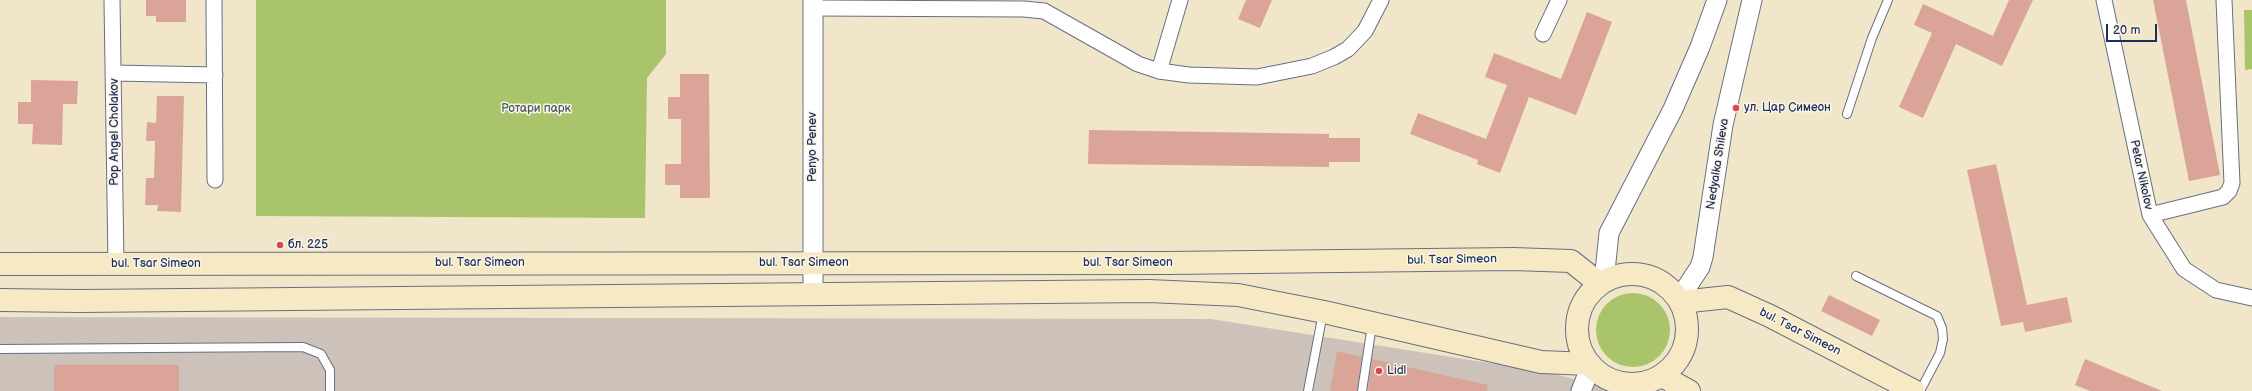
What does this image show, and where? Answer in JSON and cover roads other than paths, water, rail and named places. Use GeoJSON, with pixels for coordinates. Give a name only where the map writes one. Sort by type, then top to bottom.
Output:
{"type":"FeatureCollection","features":[{"type":"Feature","properties":{"kind":"main road","name":"bul. Tsar Simeon"},"geometry":{"type":"LineString","coordinates":[[0,264],[813,262],[1176,263],[1513,259],[1571,261],[1602,282]]}},
{"type":"Feature","properties":{"kind":"main road"},"geometry":{"type":"LineString","coordinates":[[1660,382],[1684,350],[1688,334],[1687,318],[1680,300],[1668,286],[1653,278],[1637,274],[1620,275],[1602,282],[1589,294],[1581,307],[1577,321],[1577,336],[1581,351],[1590,365],[1606,378],[1623,384],[1660,382],[1689,391]]}},
{"type":"Feature","properties":{"kind":"main road"},"geometry":{"type":"LineString","coordinates":[[0,300],[95,301],[1149,291],[1238,295],[1324,312],[1541,362],[1590,365]]}},
{"type":"Feature","properties":{"kind":"main road","name":"bul. Tsar Simeon"},"geometry":{"type":"LineString","coordinates":[[1680,300],[1728,297],[1770,316],[1914,391]]}},
{"type":"Feature","properties":{"kind":"street","name":"Pop Angel Cholakov"},"geometry":{"type":"LineString","coordinates":[[112,0],[116,264]]}},
{"type":"Feature","properties":{"kind":"street"},"geometry":{"type":"LineString","coordinates":[[214,0],[215,180]]}},
{"type":"Feature","properties":{"kind":"street"},"geometry":{"type":"LineString","coordinates":[[1159,71],[1180,0]]}},
{"type":"Feature","properties":{"kind":"street"},"geometry":{"type":"LineString","coordinates":[[813,4],[1024,9],[1044,11],[1138,64],[1159,71],[1189,75],[1257,77],[1312,66],[1334,57],[1348,49],[1364,31],[1381,0]]}},
{"type":"Feature","properties":{"kind":"street"},"geometry":{"type":"LineString","coordinates":[[1543,34],[1559,0]]}},
{"type":"Feature","properties":{"kind":"street"},"geometry":{"type":"LineString","coordinates":[[1602,282],[1609,233],[1673,109],[1700,47],[1717,0]]}},
{"type":"Feature","properties":{"kind":"street","name":"Nedyalka Shileva"},"geometry":{"type":"LineString","coordinates":[[1680,300],[1700,267],[1703,257],[1723,126],[1752,0]]}},
{"type":"Feature","properties":{"kind":"street","name":"Petar Nikolov"},"geometry":{"type":"LineString","coordinates":[[2104,0],[2150,215],[2184,268],[2216,290],[2252,298]]}},
{"type":"Feature","properties":{"kind":"street"},"geometry":{"type":"LineString","coordinates":[[2150,215],[2224,197],[2229,191],[2232,182],[2224,0]]}},
{"type":"Feature","properties":{"kind":"street","name":"Penyo Penev"},"geometry":{"type":"LineString","coordinates":[[813,4],[814,294]]}},
{"type":"Feature","properties":{"kind":"street"},"geometry":{"type":"LineString","coordinates":[[114,73],[215,75]]}},
{"type":"Feature","properties":{"kind":"street"},"geometry":{"type":"LineString","coordinates":[[1581,391],[1590,365]]}},
{"type":"Feature","properties":{"kind":"lane"},"geometry":{"type":"LineString","coordinates":[[1847,114],[1872,38],[1888,0]]}},
{"type":"Feature","properties":{"kind":"lane"},"geometry":{"type":"LineString","coordinates":[[1856,276],[1937,316],[1942,328],[1941,346],[1920,391]]}},
{"type":"Feature","properties":{"kind":"lane"},"geometry":{"type":"LineString","coordinates":[[1308,391],[1324,312]]}},
{"type":"Feature","properties":{"kind":"lane"},"geometry":{"type":"LineString","coordinates":[[1362,391],[1372,323]]}},
{"type":"Feature","properties":{"kind":"lane"},"geometry":{"type":"LineString","coordinates":[[0,349],[303,347],[321,354],[330,370],[330,391]]}},
{"type":"Feature","properties":{"kind":"place","name":"ул. Цар Симеон"},"geometry":{"type":"Point","coordinates":[1736,108]}},
{"type":"Feature","properties":{"kind":"place","name":"бл. 225"},"geometry":{"type":"Point","coordinates":[280,245]}},
{"type":"Feature","properties":{"kind":"place","name":"Lidl"},"geometry":{"type":"Point","coordinates":[1379,371]}},
{"type":"Feature","properties":{"kind":"park label","name":"Ротари парк"},"geometry":{"type":"Point","coordinates":[536,109]}}]}
